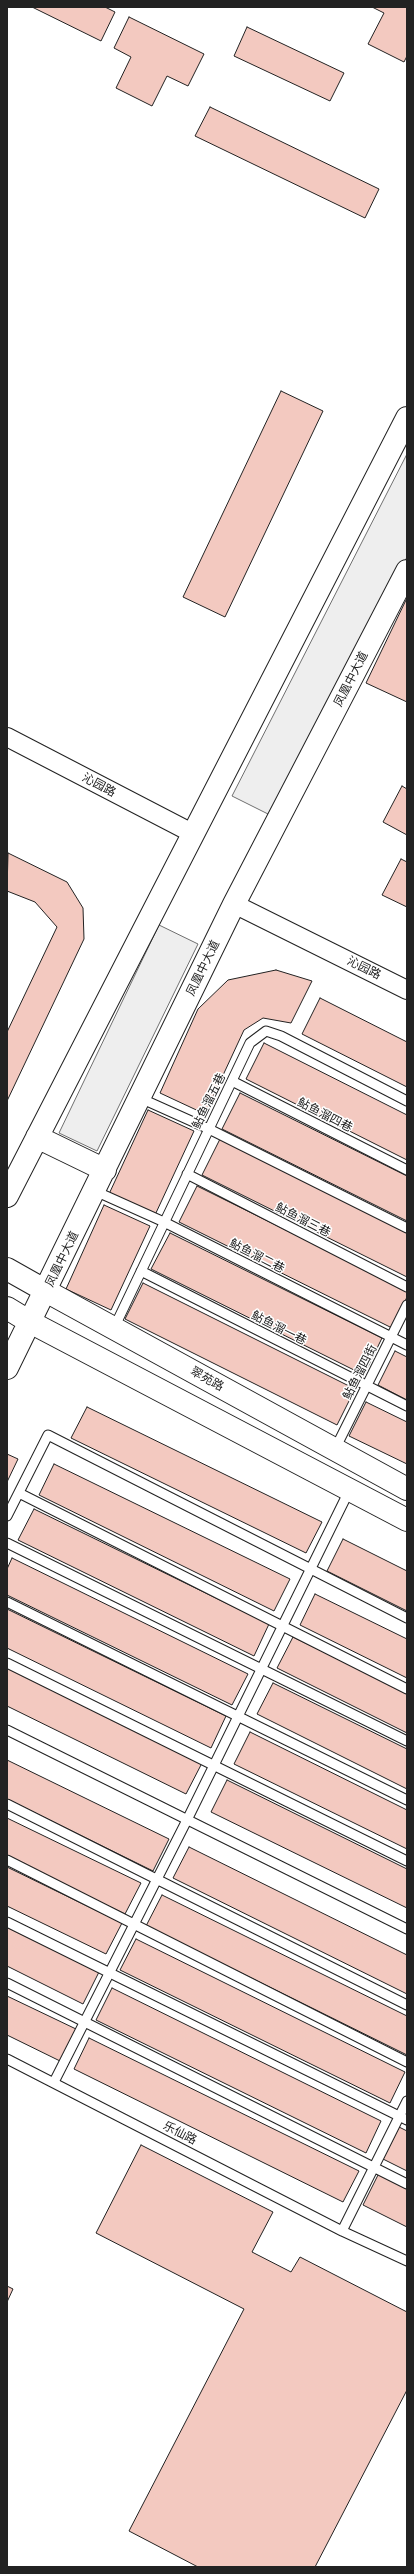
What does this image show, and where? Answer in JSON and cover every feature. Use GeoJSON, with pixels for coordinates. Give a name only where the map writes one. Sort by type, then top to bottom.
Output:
{"type":"FeatureCollection","features":[{"type":"Feature","properties":{"kind":"main road"},"geometry":{"type":"LineString","coordinates":[[7,1196],[192,833],[407,418]]}},
{"type":"Feature","properties":{"kind":"main road","name":"凤凰中大道"},"geometry":{"type":"LineString","coordinates":[[7,1368],[95,1191],[234,904],[407,571]]}},
{"type":"Feature","properties":{"kind":"main road"},"geometry":{"type":"LineString","coordinates":[[37,1137],[105,1170]]}},
{"type":"Feature","properties":{"kind":"main road","name":"翠苑路"},"geometry":{"type":"LineString","coordinates":[[7,1269],[407,1489]]}},
{"type":"Feature","properties":{"kind":"main road"},"geometry":{"type":"LineString","coordinates":[[7,1308],[30,1322],[349,1491],[407,1520]]}},
{"type":"Feature","properties":{"kind":"street","name":"沁园路"},"geometry":{"type":"LineString","coordinates":[[7,737],[192,833]]}},
{"type":"Feature","properties":{"kind":"street","name":"沁园路"},"geometry":{"type":"LineString","coordinates":[[234,904],[407,990]]}},
{"type":"Feature","properties":{"kind":"lane","name":"鲇鱼溜五巷"},"geometry":{"type":"LineString","coordinates":[[114,1328],[250,1043],[266,1031],[281,1036],[407,1101]]}},
{"type":"Feature","properties":{"kind":"lane","name":"鲇鱼溜四巷"},"geometry":{"type":"LineString","coordinates":[[232,1082],[407,1170]]}},
{"type":"Feature","properties":{"kind":"lane"},"geometry":{"type":"LineString","coordinates":[[140,1098],[209,1129],[407,1228]]}},
{"type":"Feature","properties":{"kind":"lane","name":"鲇鱼溜三巷"},"geometry":{"type":"LineString","coordinates":[[187,1174],[407,1287]]}},
{"type":"Feature","properties":{"kind":"lane","name":"鲇鱼溜二巷"},"geometry":{"type":"LineString","coordinates":[[95,1191],[164,1222],[407,1345]]}},
{"type":"Feature","properties":{"kind":"lane","name":"鲇鱼溜一巷"},"geometry":{"type":"LineString","coordinates":[[141,1271],[407,1406]]}},
{"type":"Feature","properties":{"kind":"lane","name":"鲇鱼溜四街"},"geometry":{"type":"LineString","coordinates":[[335,1449],[407,1305]]}},
{"type":"Feature","properties":{"kind":"lane"},"geometry":{"type":"LineString","coordinates":[[7,1516],[48,1435],[407,1618]]}},
{"type":"Feature","properties":{"kind":"lane"},"geometry":{"type":"LineString","coordinates":[[54,2082],[188,1818],[349,1491]]}},
{"type":"Feature","properties":{"kind":"lane"},"geometry":{"type":"LineString","coordinates":[[19,1493],[407,1689]]}},
{"type":"Feature","properties":{"kind":"lane"},"geometry":{"type":"LineString","coordinates":[[7,1543],[407,1741]]}},
{"type":"Feature","properties":{"kind":"lane"},"geometry":{"type":"LineString","coordinates":[[7,1602],[407,1800]]}},
{"type":"Feature","properties":{"kind":"lane"},"geometry":{"type":"LineString","coordinates":[[7,1663],[407,1861]]}},
{"type":"Feature","properties":{"kind":"lane"},"geometry":{"type":"LineString","coordinates":[[7,1730],[188,1818],[407,1929]]}},
{"type":"Feature","properties":{"kind":"lane"},"geometry":{"type":"LineString","coordinates":[[7,1804],[407,2005]]}},
{"type":"Feature","properties":{"kind":"lane"},"geometry":{"type":"LineString","coordinates":[[7,1860],[407,2062]]}},
{"type":"Feature","properties":{"kind":"lane"},"geometry":{"type":"LineString","coordinates":[[7,1922],[403,2118]]}},
{"type":"Feature","properties":{"kind":"lane"},"geometry":{"type":"LineString","coordinates":[[7,1983],[407,2184]]}},
{"type":"Feature","properties":{"kind":"lane","name":"乐仙路"},"geometry":{"type":"LineString","coordinates":[[7,2058],[342,2231],[407,2261]]}},
{"type":"Feature","properties":{"kind":"lane"},"geometry":{"type":"LineString","coordinates":[[342,2231],[374,2167],[403,2118],[407,2101]]}},
{"type":"Feature","properties":{"kind":"shaded area"},"geometry":{"type":"Polygon","coordinates":[[[407,454],[407,557],[274,817],[232,796],[407,454]]]}},
{"type":"Feature","properties":{"kind":"shaded area"},"geometry":{"type":"Polygon","coordinates":[[[159,925],[198,944],[97,1151],[59,1133],[159,925]]]}},
{"type":"Feature","properties":{"kind":"building"},"geometry":{"type":"Polygon","coordinates":[[[32,7],[105,7],[115,12],[101,41],[32,7]]]}},
{"type":"Feature","properties":{"kind":"building"},"geometry":{"type":"Polygon","coordinates":[[[372,7],[407,7],[407,56],[404,62],[368,44],[384,13],[372,7]]]}},
{"type":"Feature","properties":{"kind":"building"},"geometry":{"type":"Polygon","coordinates":[[[129,17],[204,54],[188,86],[167,76],[152,106],[116,88],[131,57],[114,48],[129,17]]]}},
{"type":"Feature","properties":{"kind":"building"},"geometry":{"type":"Polygon","coordinates":[[[247,27],[344,73],[330,101],[234,56],[247,27]]]}},
{"type":"Feature","properties":{"kind":"building"},"geometry":{"type":"Polygon","coordinates":[[[210,107],[379,189],[365,218],[195,136],[210,107]]]}},
{"type":"Feature","properties":{"kind":"building"},"geometry":{"type":"Polygon","coordinates":[[[281,391],[323,411],[225,617],[183,597],[281,391]]]}},
{"type":"Feature","properties":{"kind":"building"},"geometry":{"type":"Polygon","coordinates":[[[407,598],[407,702],[366,683],[407,598]]]}},
{"type":"Feature","properties":{"kind":"building"},"geometry":{"type":"Polygon","coordinates":[[[402,786],[407,789],[407,835],[383,822],[402,786]]]}},
{"type":"Feature","properties":{"kind":"building"},"geometry":{"type":"Polygon","coordinates":[[[8,853],[67,882],[83,908],[84,939],[7,1101],[7,1032],[57,927],[35,902],[7,891],[8,853]]]}},
{"type":"Feature","properties":{"kind":"building"},"geometry":{"type":"Polygon","coordinates":[[[401,859],[407,862],[407,907],[382,895],[401,859]]]}},
{"type":"Feature","properties":{"kind":"building"},"geometry":{"type":"Polygon","coordinates":[[[276,970],[312,981],[291,1023],[263,1018],[244,1030],[205,1114],[160,1093],[198,1009],[228,980],[276,970]]]}},
{"type":"Feature","properties":{"kind":"building"},"geometry":{"type":"Polygon","coordinates":[[[320,998],[407,1042],[407,1087],[302,1034],[320,998]]]}},
{"type":"Feature","properties":{"kind":"building"},"geometry":{"type":"Polygon","coordinates":[[[264,1043],[407,1115],[407,1160],[246,1079],[264,1043]]]}},
{"type":"Feature","properties":{"kind":"building"},"geometry":{"type":"Polygon","coordinates":[[[240,1093],[407,1176],[407,1221],[222,1129],[240,1093]]]}},
{"type":"Feature","properties":{"kind":"building"},"geometry":{"type":"Polygon","coordinates":[[[148,1110],[194,1131],[155,1215],[109,1194],[148,1110]]]}},
{"type":"Feature","properties":{"kind":"building"},"geometry":{"type":"Polygon","coordinates":[[[220,1139],[407,1232],[407,1277],[202,1175],[220,1139]]]}},
{"type":"Feature","properties":{"kind":"building"},"geometry":{"type":"Polygon","coordinates":[[[197,1186],[407,1290],[407,1297],[392,1328],[179,1222],[197,1186]]]}},
{"type":"Feature","properties":{"kind":"building"},"geometry":{"type":"Polygon","coordinates":[[[104,1205],[150,1226],[111,1310],[66,1289],[104,1205]]]}},
{"type":"Feature","properties":{"kind":"building"},"geometry":{"type":"Polygon","coordinates":[[[170,1233],[382,1338],[364,1375],[151,1269],[170,1233]]]}},
{"type":"Feature","properties":{"kind":"building"},"geometry":{"type":"Polygon","coordinates":[[[143,1283],[355,1389],[337,1425],[125,1319],[143,1283]]]}},
{"type":"Feature","properties":{"kind":"building"},"geometry":{"type":"Polygon","coordinates":[[[395,1351],[407,1357],[407,1400],[378,1385],[395,1351]]]}},
{"type":"Feature","properties":{"kind":"building"},"geometry":{"type":"Polygon","coordinates":[[[366,1402],[407,1422],[407,1464],[349,1436],[366,1402]]]}},
{"type":"Feature","properties":{"kind":"building"},"geometry":{"type":"Polygon","coordinates":[[[87,1407],[322,1522],[306,1553],[71,1438],[87,1407]]]}},
{"type":"Feature","properties":{"kind":"building"},"geometry":{"type":"Polygon","coordinates":[[[7,1454],[18,1459],[7,1482],[7,1454]]]}},
{"type":"Feature","properties":{"kind":"building"},"geometry":{"type":"Polygon","coordinates":[[[54,1464],[290,1579],[274,1611],[39,1495],[54,1464]]]}},
{"type":"Feature","properties":{"kind":"building"},"geometry":{"type":"Polygon","coordinates":[[[34,1509],[269,1624],[254,1656],[18,1540],[34,1509]]]}},
{"type":"Feature","properties":{"kind":"building"},"geometry":{"type":"Polygon","coordinates":[[[343,1539],[407,1571],[407,1611],[327,1571],[343,1539]]]}},
{"type":"Feature","properties":{"kind":"building"},"geometry":{"type":"Polygon","coordinates":[[[12,1558],[248,1674],[232,1705],[7,1595],[7,1569],[12,1558]]]}},
{"type":"Feature","properties":{"kind":"building"},"geometry":{"type":"Polygon","coordinates":[[[315,1594],[407,1639],[407,1678],[300,1625],[315,1594]]]}},
{"type":"Feature","properties":{"kind":"building"},"geometry":{"type":"Polygon","coordinates":[[[7,1609],[226,1716],[211,1748],[7,1648],[7,1609]]]}},
{"type":"Feature","properties":{"kind":"building"},"geometry":{"type":"Polygon","coordinates":[[[293,1637],[407,1693],[407,1733],[277,1668],[293,1637]]]}},
{"type":"Feature","properties":{"kind":"building"},"geometry":{"type":"Polygon","coordinates":[[[7,1667],[202,1763],[186,1794],[7,1706],[7,1667]]]}},
{"type":"Feature","properties":{"kind":"building"},"geometry":{"type":"Polygon","coordinates":[[[273,1683],[407,1749],[407,1789],[257,1714],[273,1683]]]}},
{"type":"Feature","properties":{"kind":"building"},"geometry":{"type":"Polygon","coordinates":[[[250,1732],[407,1810],[407,1849],[234,1764],[250,1732]]]}},
{"type":"Feature","properties":{"kind":"building"},"geometry":{"type":"Polygon","coordinates":[[[7,1760],[169,1839],[153,1871],[7,1799],[7,1760]]]}},
{"type":"Feature","properties":{"kind":"building"},"geometry":{"type":"Polygon","coordinates":[[[227,1780],[407,1869],[407,1908],[211,1812],[227,1780]]]}},
{"type":"Feature","properties":{"kind":"building"},"geometry":{"type":"Polygon","coordinates":[[[7,1818],[141,1883],[125,1914],[7,1857],[7,1818]]]}},
{"type":"Feature","properties":{"kind":"building"},"geometry":{"type":"Polygon","coordinates":[[[189,1847],[407,1955],[407,1994],[173,1878],[189,1847]]]}},
{"type":"Feature","properties":{"kind":"building"},"geometry":{"type":"Polygon","coordinates":[[[7,1867],[122,1923],[106,1954],[7,1906],[7,1867]]]}},
{"type":"Feature","properties":{"kind":"building"},"geometry":{"type":"Polygon","coordinates":[[[162,1895],[407,2016],[407,2055],[146,1926],[162,1895]]]}},
{"type":"Feature","properties":{"kind":"building"},"geometry":{"type":"Polygon","coordinates":[[[7,1927],[99,1972],[83,2004],[7,1966],[7,1927]]]}},
{"type":"Feature","properties":{"kind":"building"},"geometry":{"type":"Polygon","coordinates":[[[136,1939],[405,2072],[390,2103],[120,1970],[136,1939]]]}},
{"type":"Feature","properties":{"kind":"building"},"geometry":{"type":"Polygon","coordinates":[[[112,1988],[381,2121],[366,2153],[96,2020],[112,1988]]]}},
{"type":"Feature","properties":{"kind":"building"},"geometry":{"type":"Polygon","coordinates":[[[7,1996],[76,2029],[60,2061],[7,2035],[7,1996]]]}},
{"type":"Feature","properties":{"kind":"building"},"geometry":{"type":"Polygon","coordinates":[[[89,2038],[359,2171],[343,2202],[74,2069],[89,2038]]]}},
{"type":"Feature","properties":{"kind":"building"},"geometry":{"type":"Polygon","coordinates":[[[399,2127],[407,2131],[407,2171],[383,2159],[399,2127]]]}},
{"type":"Feature","properties":{"kind":"building"},"geometry":{"type":"Polygon","coordinates":[[[141,2145],[273,2212],[252,2252],[291,2272],[300,2257],[407,2312],[407,2390],[315,2567],[198,2567],[129,2531],[244,2309],[96,2233],[141,2145]]]}},
{"type":"Feature","properties":{"kind":"building"},"geometry":{"type":"Polygon","coordinates":[[[379,2173],[407,2187],[407,2227],[363,2205],[379,2173]]]}},
{"type":"Feature","properties":{"kind":"building"},"geometry":{"type":"Polygon","coordinates":[[[7,2286],[13,2289],[7,2302],[7,2286]]]}}]}
